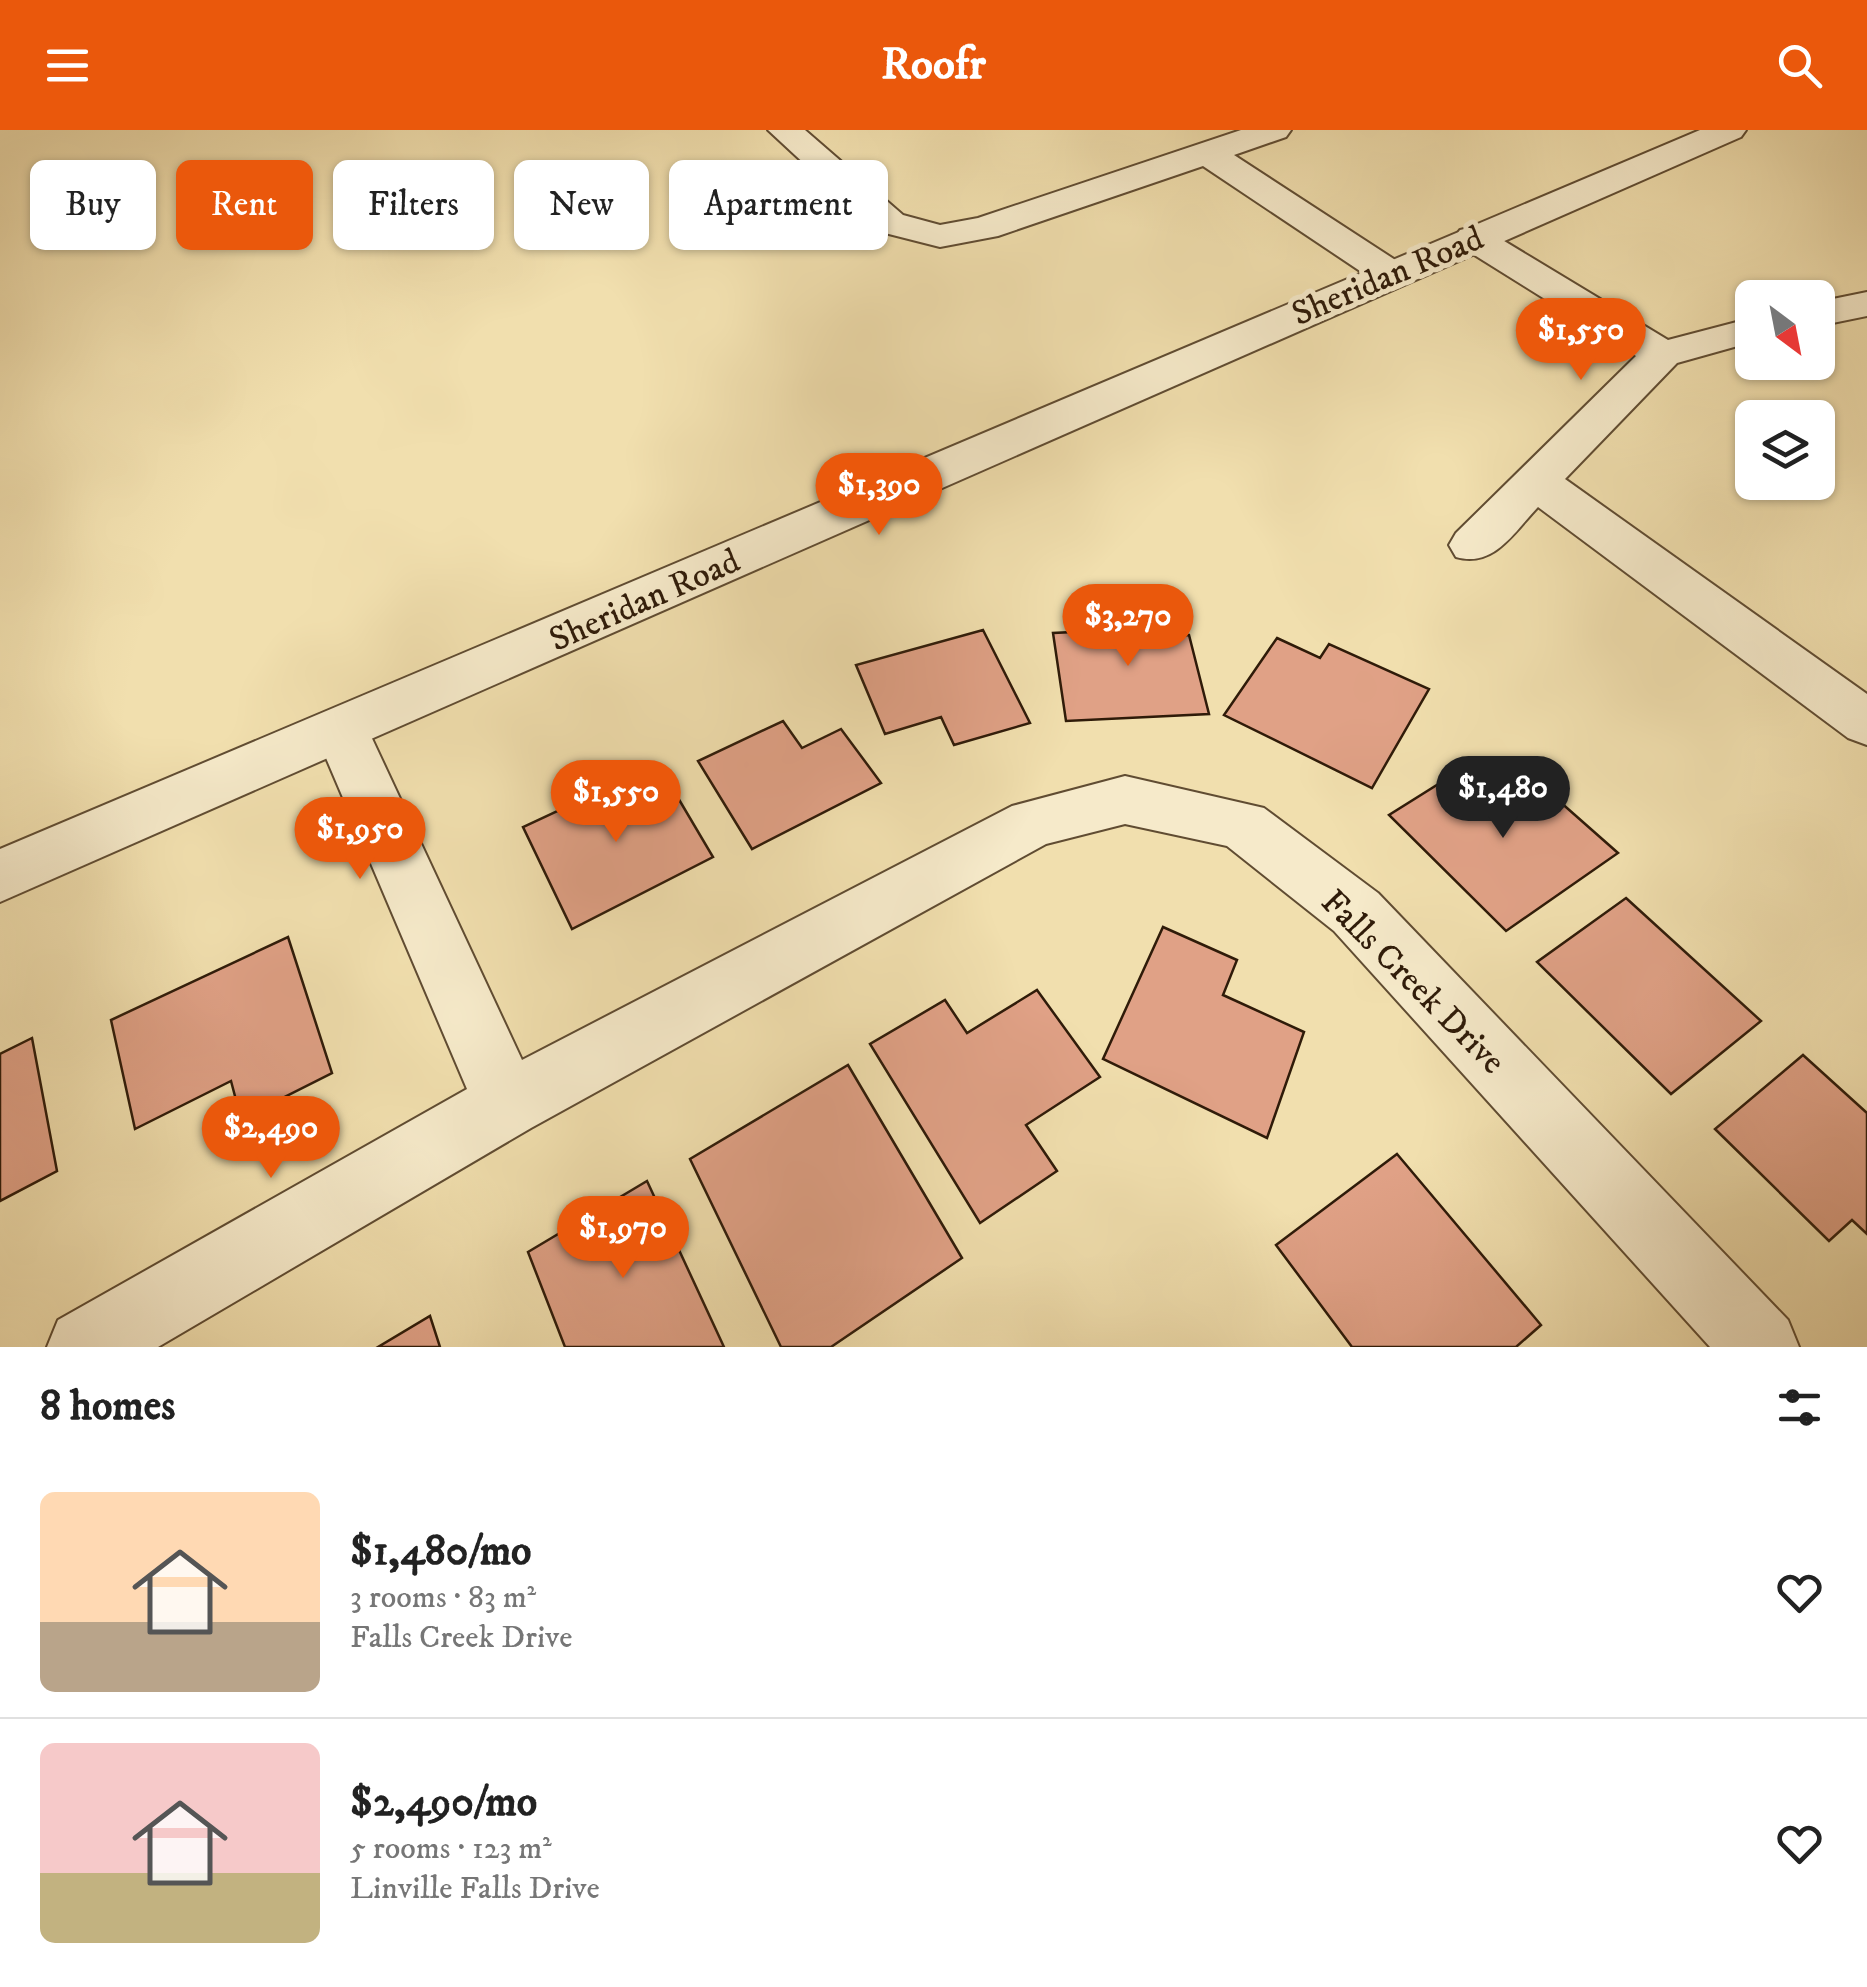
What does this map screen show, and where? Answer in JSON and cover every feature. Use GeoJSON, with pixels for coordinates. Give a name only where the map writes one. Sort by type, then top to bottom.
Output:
{"type":"FeatureCollection","features":[{"type":"Feature","properties":{"kind":"street"},"geometry":{"type":"LineString","coordinates":[[785,130],[890,223],[940,236],[985,228],[1274,130]]}},
{"type":"Feature","properties":{"kind":"street","name":"Sheridan Road"},"geometry":{"type":"LineString","coordinates":[[0,876],[342,732],[1389,273],[1729,130]]}},
{"type":"Feature","properties":{"kind":"street"},"geometry":{"type":"LineString","coordinates":[[1207,153],[1389,273]]}},
{"type":"Feature","properties":{"kind":"street"},"geometry":{"type":"LineString","coordinates":[[1473,238],[1662,354]]}},
{"type":"Feature","properties":{"kind":"street"},"geometry":{"type":"LineString","coordinates":[[1835,311],[1867,304]]}},
{"type":"Feature","properties":{"kind":"street"},"geometry":{"type":"LineString","coordinates":[[1473,545],[1662,354],[1735,335]]}},
{"type":"Feature","properties":{"kind":"street"},"geometry":{"type":"LineString","coordinates":[[1535,481],[1867,723]]}},
{"type":"Feature","properties":{"kind":"street"},"geometry":{"type":"LineString","coordinates":[[342,732],[507,1104]]}},
{"type":"Feature","properties":{"kind":"street","name":"Falls Creek Drive"},"geometry":{"type":"LineString","coordinates":[[85,1347],[507,1104],[1032,823],[1125,800],[1243,825],[1356,912],[1761,1347]]}},
{"type":"Feature","properties":{"kind":"building"},"geometry":{"type":"Polygon","coordinates":[[[1154,605],[1161,636],[1189,635],[1209,714],[1066,721],[1053,633],[1094,631],[1090,608],[1154,605]]]}},
{"type":"Feature","properties":{"kind":"building"},"geometry":{"type":"Polygon","coordinates":[[[983,630],[1030,723],[954,745],[941,717],[885,734],[856,665],[983,630]]]}},
{"type":"Feature","properties":{"kind":"building"},"geometry":{"type":"Polygon","coordinates":[[[1277,638],[1320,658],[1329,644],[1429,689],[1372,788],[1224,715],[1277,638]]]}},
{"type":"Feature","properties":{"kind":"building"},"geometry":{"type":"Polygon","coordinates":[[[783,721],[802,748],[841,729],[881,783],[752,849],[698,761],[783,721]]]}},
{"type":"Feature","properties":{"kind":"building"},"geometry":{"type":"Polygon","coordinates":[[[1472,763],[1498,787],[1524,770],[1618,853],[1506,931],[1389,815],[1472,763]]]}},
{"type":"Feature","properties":{"kind":"building"},"geometry":{"type":"Polygon","coordinates":[[[658,764],[713,857],[572,929],[523,827],[658,764]]]}},
{"type":"Feature","properties":{"kind":"building"},"geometry":{"type":"Polygon","coordinates":[[[1626,898],[1761,1021],[1671,1094],[1537,962],[1626,898]]]}},
{"type":"Feature","properties":{"kind":"building"},"geometry":{"type":"Polygon","coordinates":[[[1163,927],[1237,960],[1223,995],[1304,1032],[1267,1138],[1103,1059],[1163,927]]]}},
{"type":"Feature","properties":{"kind":"building"},"geometry":{"type":"Polygon","coordinates":[[[288,937],[332,1073],[241,1119],[231,1081],[135,1129],[111,1020],[288,937]]]}},
{"type":"Feature","properties":{"kind":"building"},"geometry":{"type":"Polygon","coordinates":[[[1037,990],[1100,1077],[1026,1125],[1057,1171],[980,1223],[870,1044],[945,1000],[967,1033],[1037,990]]]}},
{"type":"Feature","properties":{"kind":"building"},"geometry":{"type":"Polygon","coordinates":[[[32,1038],[57,1171],[0,1201],[0,1054],[32,1038]]]}},
{"type":"Feature","properties":{"kind":"building"},"geometry":{"type":"Polygon","coordinates":[[[1803,1055],[1867,1113],[1867,1234],[1852,1220],[1829,1241],[1715,1129],[1803,1055]]]}},
{"type":"Feature","properties":{"kind":"building"},"geometry":{"type":"Polygon","coordinates":[[[848,1065],[962,1258],[831,1347],[781,1347],[690,1159],[848,1065]]]}},
{"type":"Feature","properties":{"kind":"building"},"geometry":{"type":"Polygon","coordinates":[[[1397,1154],[1541,1325],[1516,1347],[1352,1347],[1276,1245],[1397,1154]]]}},
{"type":"Feature","properties":{"kind":"building"},"geometry":{"type":"Polygon","coordinates":[[[647,1181],[724,1347],[565,1347],[528,1252],[647,1181]]]}},
{"type":"Feature","properties":{"kind":"building"},"geometry":{"type":"Polygon","coordinates":[[[430,1316],[440,1347],[378,1347],[430,1316]]]}}]}
